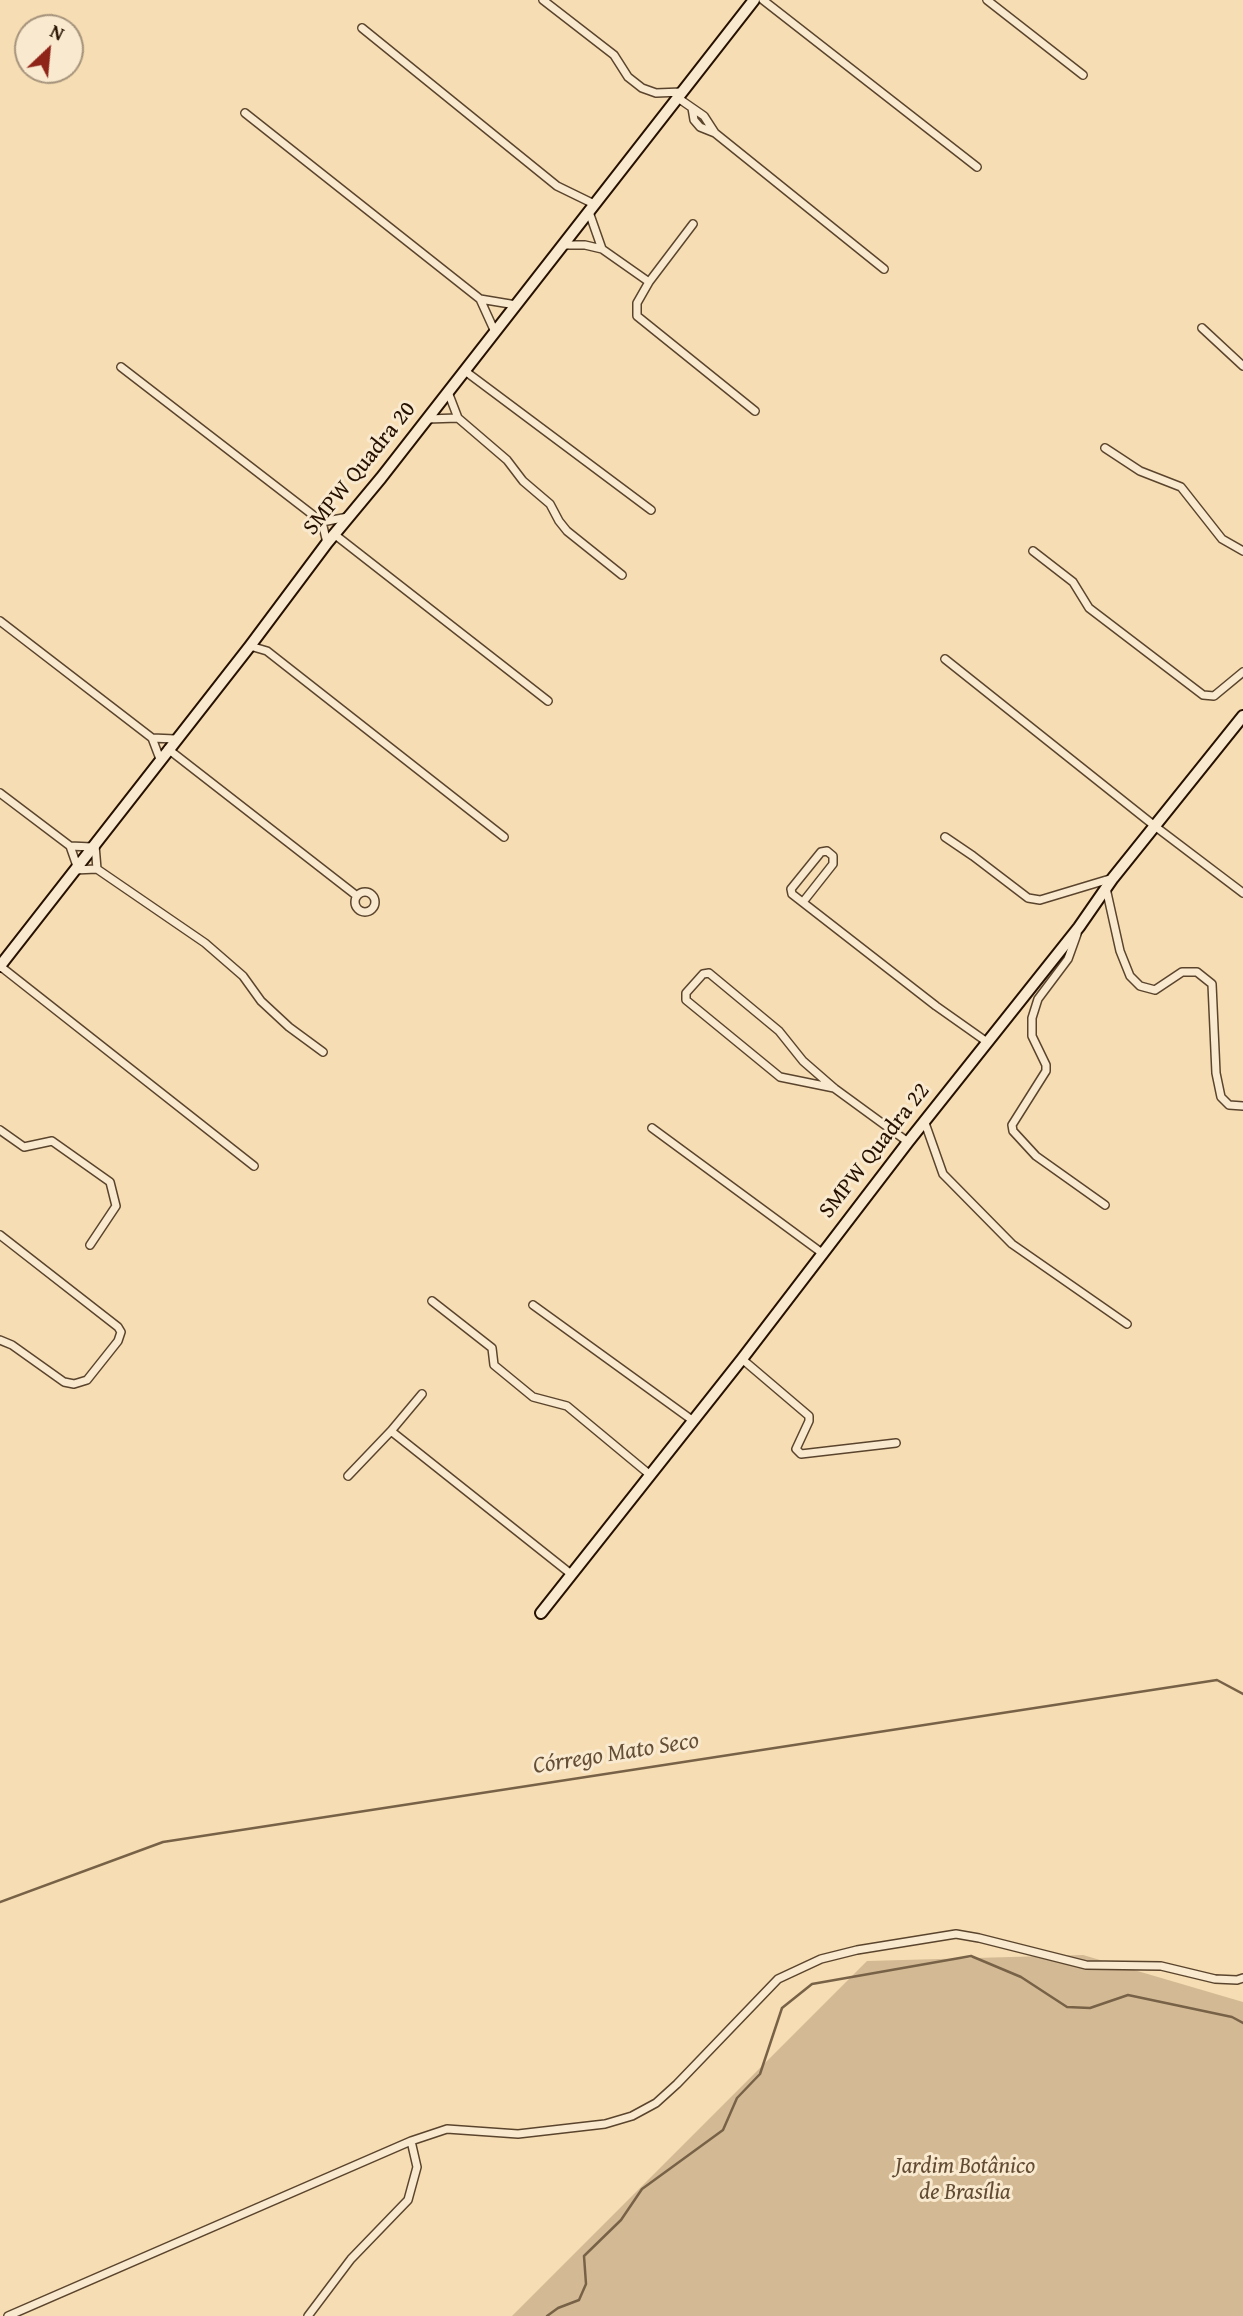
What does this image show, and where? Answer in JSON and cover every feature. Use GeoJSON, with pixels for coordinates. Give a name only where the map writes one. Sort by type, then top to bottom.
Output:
{"type":"FeatureCollection","features":[{"type":"Feature","properties":{"kind":"street"},"geometry":{"type":"LineString","coordinates":[[543,0],[614,55],[628,77],[642,88],[656,93],[680,95],[707,119],[715,133],[884,269]]}},
{"type":"Feature","properties":{"kind":"street"},"geometry":{"type":"LineString","coordinates":[[763,0],[977,167]]}},
{"type":"Feature","properties":{"kind":"street"},"geometry":{"type":"LineString","coordinates":[[987,0],[1083,75]]}},
{"type":"Feature","properties":{"kind":"street","name":"SMPW Quadra 20"},"geometry":{"type":"LineString","coordinates":[[0,966],[751,2]]}},
{"type":"Feature","properties":{"kind":"street"},"geometry":{"type":"LineString","coordinates":[[362,28],[558,186],[592,208],[602,249]]}},
{"type":"Feature","properties":{"kind":"street"},"geometry":{"type":"LineString","coordinates":[[245,113],[480,299],[495,332]]}},
{"type":"Feature","properties":{"kind":"street"},"geometry":{"type":"LineString","coordinates":[[693,224],[649,282],[637,303],[637,316],[755,411]]}},
{"type":"Feature","properties":{"kind":"street"},"geometry":{"type":"LineString","coordinates":[[563,245],[585,245],[602,249],[649,282]]}},
{"type":"Feature","properties":{"kind":"street"},"geometry":{"type":"LineString","coordinates":[[480,299],[516,306]]}},
{"type":"Feature","properties":{"kind":"street"},"geometry":{"type":"LineString","coordinates":[[1202,328],[1243,366]]}},
{"type":"Feature","properties":{"kind":"street"},"geometry":{"type":"LineString","coordinates":[[121,367],[322,522],[327,543]]}},
{"type":"Feature","properties":{"kind":"street"},"geometry":{"type":"LineString","coordinates":[[465,371],[651,510]]}},
{"type":"Feature","properties":{"kind":"street"},"geometry":{"type":"LineString","coordinates":[[448,392],[458,418],[507,460],[523,481],[550,503],[567,531],[622,575]]}},
{"type":"Feature","properties":{"kind":"street"},"geometry":{"type":"LineString","coordinates":[[427,419],[458,418]]}},
{"type":"Feature","properties":{"kind":"street"},"geometry":{"type":"LineString","coordinates":[[1105,448],[1140,471],[1181,487],[1222,539],[1243,551]]}},
{"type":"Feature","properties":{"kind":"street"},"geometry":{"type":"LineString","coordinates":[[322,522],[348,517]]}},
{"type":"Feature","properties":{"kind":"street"},"geometry":{"type":"LineString","coordinates":[[334,534],[548,701]]}},
{"type":"Feature","properties":{"kind":"street"},"geometry":{"type":"LineString","coordinates":[[1033,551],[1073,582],[1089,608],[1203,695],[1214,696],[1243,672]]}},
{"type":"Feature","properties":{"kind":"street"},"geometry":{"type":"LineString","coordinates":[[0,621],[152,738],[171,744],[357,896]]}},
{"type":"Feature","properties":{"kind":"street"},"geometry":{"type":"LineString","coordinates":[[260,632],[267,652]]}},
{"type":"Feature","properties":{"kind":"street"},"geometry":{"type":"LineString","coordinates":[[250,646],[267,652],[504,837]]}},
{"type":"Feature","properties":{"kind":"street"},"geometry":{"type":"LineString","coordinates":[[945,659],[1243,893]]}},
{"type":"Feature","properties":{"kind":"street","name":"SMPW Quadra 22"},"geometry":{"type":"LineString","coordinates":[[541,1613],[1079,927],[1110,883],[1243,717]]}},
{"type":"Feature","properties":{"kind":"street"},"geometry":{"type":"LineString","coordinates":[[152,738],[160,759]]}},
{"type":"Feature","properties":{"kind":"street"},"geometry":{"type":"LineString","coordinates":[[0,793],[70,846],[94,846],[97,869]]}},
{"type":"Feature","properties":{"kind":"street"},"geometry":{"type":"LineString","coordinates":[[945,837],[1028,898],[1040,900],[1110,883],[1120,951],[1130,976],[1140,986],[1155,990],[1182,972],[1197,972],[1212,984],[1216,1073],[1221,1097],[1229,1105],[1243,1106]]}},
{"type":"Feature","properties":{"kind":"street"},"geometry":{"type":"LineString","coordinates":[[70,846],[75,868],[97,869],[205,943],[243,976],[261,1001],[289,1027],[323,1052]]}},
{"type":"Feature","properties":{"kind":"street"},"geometry":{"type":"LineString","coordinates":[[803,902],[833,864],[834,856],[827,851],[821,852],[792,889],[792,894],[936,1006],[987,1042]]}},
{"type":"Feature","properties":{"kind":"street"},"geometry":{"type":"LineString","coordinates":[[798,881],[812,891]]}},
{"type":"Feature","properties":{"kind":"street"},"geometry":{"type":"LineString","coordinates":[[1079,927],[1068,959],[1038,999],[1032,1018],[1032,1036],[1046,1065],[1046,1071],[1012,1125],[1013,1131],[1036,1156],[1105,1205]]}},
{"type":"Feature","properties":{"kind":"street"},"geometry":{"type":"LineString","coordinates":[[0,966],[254,1166]]}},
{"type":"Feature","properties":{"kind":"street"},"geometry":{"type":"LineString","coordinates":[[834,1088],[780,1077],[686,1000],[686,993],[703,974],[709,973],[779,1031],[803,1061],[834,1088],[908,1142]]}},
{"type":"Feature","properties":{"kind":"street"},"geometry":{"type":"LineString","coordinates":[[925,1123],[943,1174],[1012,1244],[1127,1324]]}},
{"type":"Feature","properties":{"kind":"street"},"geometry":{"type":"LineString","coordinates":[[652,1128],[822,1253]]}},
{"type":"Feature","properties":{"kind":"street"},"geometry":{"type":"LineString","coordinates":[[0,1130],[24,1147],[52,1141],[110,1182],[116,1206],[90,1245]]}},
{"type":"Feature","properties":{"kind":"street"},"geometry":{"type":"LineString","coordinates":[[0,1235],[121,1332],[118,1342],[87,1380],[74,1384],[64,1382],[12,1345],[0,1340]]}},
{"type":"Feature","properties":{"kind":"street"},"geometry":{"type":"LineString","coordinates":[[432,1301],[492,1348],[494,1365],[533,1397],[567,1406],[649,1474]]}},
{"type":"Feature","properties":{"kind":"street"},"geometry":{"type":"LineString","coordinates":[[533,1305],[692,1420]]}},
{"type":"Feature","properties":{"kind":"street"},"geometry":{"type":"LineString","coordinates":[[742,1359],[809,1416],[796,1449],[801,1454],[896,1443]]}},
{"type":"Feature","properties":{"kind":"street"},"geometry":{"type":"LineString","coordinates":[[348,1476],[422,1394]]}},
{"type":"Feature","properties":{"kind":"street"},"geometry":{"type":"LineString","coordinates":[[391,1431],[571,1574]]}},
{"type":"Feature","properties":{"kind":"street"},"geometry":{"type":"LineString","coordinates":[[8,2316],[411,2141],[447,2129],[518,2134],[578,2129],[632,2116],[656,2103],[677,2084],[778,1979],[821,1959],[857,1950],[956,1934],[1086,1965],[1161,1966],[1215,1979],[1243,1978]]}},
{"type":"Feature","properties":{"kind":"street"},"geometry":{"type":"LineString","coordinates":[[308,2316],[351,2259],[408,2200],[417,2167],[411,2141]]}},
{"type":"Feature","properties":{"kind":"green space","name":"Jardim Botânico de Brasília"},"geometry":{"type":"Polygon","coordinates":[[[1083,1955],[1243,2002],[1243,2316],[512,2316],[867,1961],[1083,1955]]]}},
{"type":"Feature","properties":{"kind":"waterway","name":"Córrego Mato Seco"},"geometry":{"type":"LineString","coordinates":[[0,1902],[163,1842],[1217,1680],[1243,1694]]}},
{"type":"Feature","properties":{"kind":"waterway"},"geometry":{"type":"LineString","coordinates":[[547,2316],[558,2308],[579,2300],[586,2284],[584,2256],[621,2220],[642,2189],[723,2130],[737,2098],[760,2074],[782,2008],[812,1984],[971,1956],[1021,1977],[1067,2007],[1090,2008],[1128,1995],[1232,2017],[1243,2023]]}}]}
